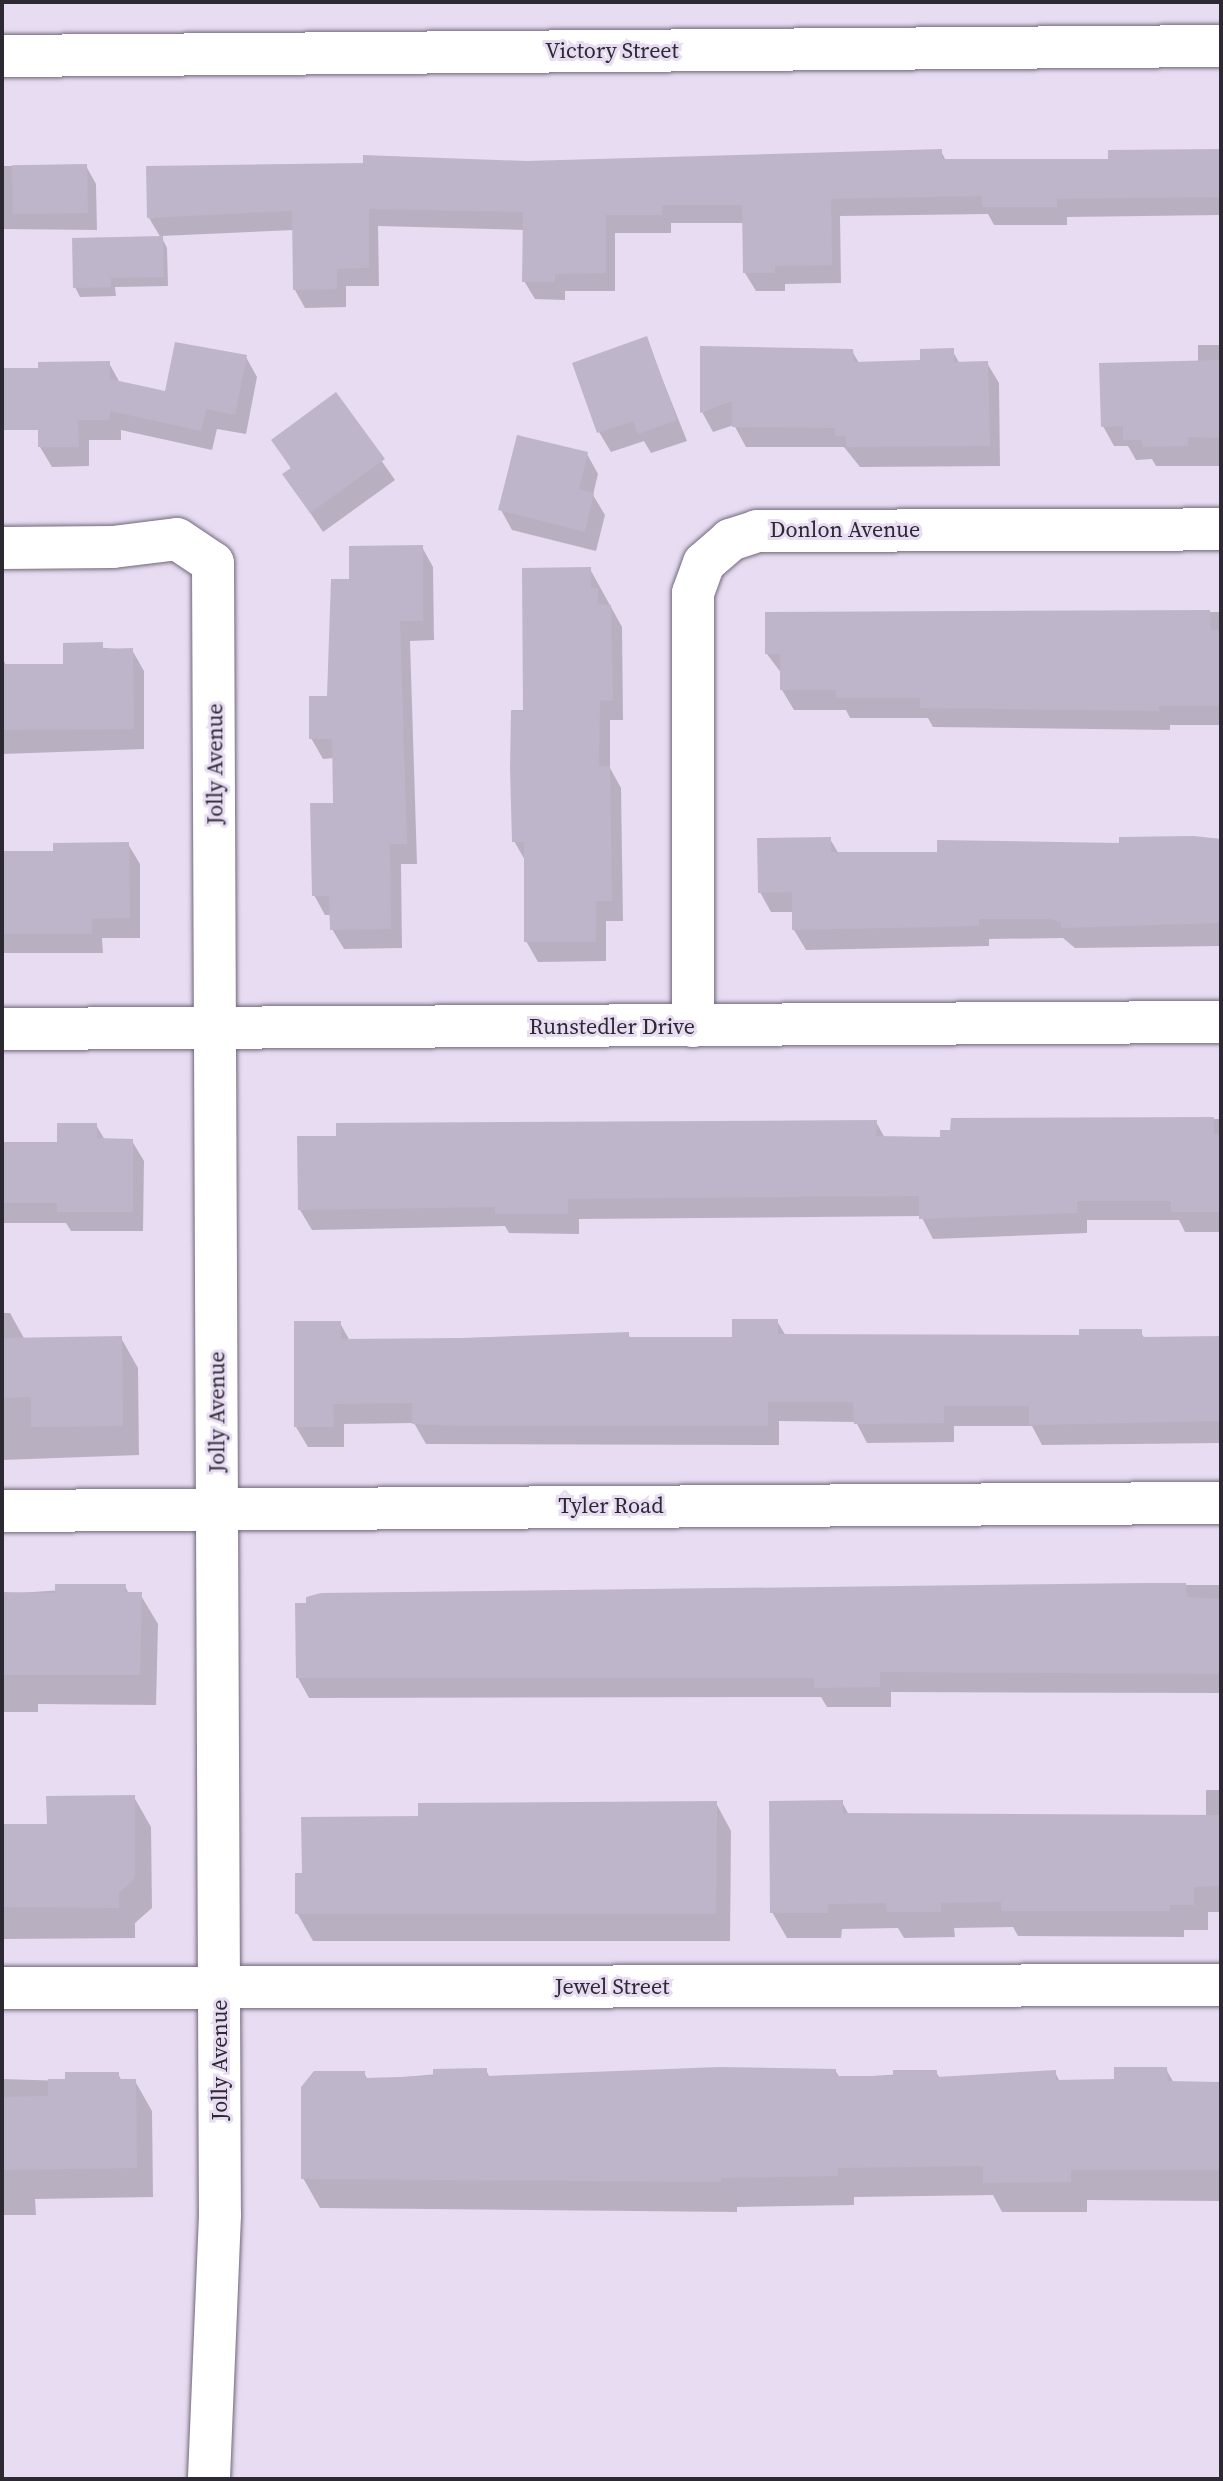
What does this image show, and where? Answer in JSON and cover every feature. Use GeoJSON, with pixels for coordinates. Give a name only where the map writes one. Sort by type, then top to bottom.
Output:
{"type":"FeatureCollection","features":[{"type":"Feature","properties":{"kind":"street","name":"Victory Street"},"geometry":{"type":"LineString","coordinates":[[2,56],[1221,46]]}},
{"type":"Feature","properties":{"kind":"street","name":"Donlon Avenue"},"geometry":{"type":"LineString","coordinates":[[693,1026],[693,593],[704,563],[730,540],[757,531],[1221,529]]}},
{"type":"Feature","properties":{"kind":"street","name":"Jolly Avenue"},"geometry":{"type":"LineString","coordinates":[[2,548],[113,547],[177,539],[213,563],[220,2228],[209,2479]]}},
{"type":"Feature","properties":{"kind":"street","name":"Runstedler Drive"},"geometry":{"type":"LineString","coordinates":[[2,1029],[1221,1022]]}},
{"type":"Feature","properties":{"kind":"street","name":"Tyler Road"},"geometry":{"type":"LineString","coordinates":[[2,1511],[1221,1503]]}},
{"type":"Feature","properties":{"kind":"street","name":"Jewel Street"},"geometry":{"type":"LineString","coordinates":[[2,1988],[1221,1985]]}},
{"type":"Feature","properties":{"kind":"building"},"geometry":{"type":"Polygon","coordinates":[[[942,149],[942,159],[1108,159],[1108,150],[1221,149],[1221,197],[1057,199],[1057,207],[982,207],[982,196],[831,199],[832,265],[775,266],[775,273],[743,273],[742,205],[662,205],[662,215],[606,215],[606,273],[555,274],[555,282],[522,282],[523,212],[369,209],[369,268],[337,269],[337,289],[293,290],[292,211],[147,218],[146,166],[363,163],[363,155],[526,161],[942,149]]]}},
{"type":"Feature","properties":{"kind":"building"},"geometry":{"type":"Polygon","coordinates":[[[87,164],[88,213],[13,214],[12,165],[87,164]]]}},
{"type":"Feature","properties":{"kind":"building"},"geometry":{"type":"Polygon","coordinates":[[[163,236],[164,277],[111,278],[111,287],[73,288],[72,238],[163,236]]]}},
{"type":"Feature","properties":{"kind":"building"},"geometry":{"type":"Polygon","coordinates":[[[647,336],[677,420],[638,434],[633,421],[597,433],[572,363],[647,336]]]}},
{"type":"Feature","properties":{"kind":"building"},"geometry":{"type":"Polygon","coordinates":[[[175,342],[247,355],[235,415],[206,409],[201,431],[110,411],[110,420],[78,420],[79,447],[38,447],[38,430],[2,430],[2,368],[38,368],[38,362],[110,361],[110,379],[165,391],[175,342]]]}},
{"type":"Feature","properties":{"kind":"building"},"geometry":{"type":"Polygon","coordinates":[[[700,346],[853,349],[854,362],[920,360],[920,349],[954,348],[954,362],[988,361],[990,446],[846,447],[846,436],[835,436],[835,428],[732,427],[732,401],[700,413],[700,346]]]}},
{"type":"Feature","properties":{"kind":"building"},"geometry":{"type":"Polygon","coordinates":[[[1221,360],[1221,438],[1188,437],[1188,446],[1143,447],[1142,440],[1123,440],[1123,426],[1101,427],[1099,363],[1221,360]]]}},
{"type":"Feature","properties":{"kind":"building"},"geometry":{"type":"Polygon","coordinates":[[[336,392],[385,459],[310,513],[282,474],[291,468],[271,440],[336,392]]]}},
{"type":"Feature","properties":{"kind":"building"},"geometry":{"type":"Polygon","coordinates":[[[517,435],[588,452],[579,489],[594,493],[585,532],[498,510],[517,435]]]}},
{"type":"Feature","properties":{"kind":"building"},"geometry":{"type":"Polygon","coordinates":[[[423,545],[423,621],[400,621],[407,844],[390,844],[391,929],[330,930],[329,896],[312,896],[310,803],[333,803],[332,739],[309,739],[309,696],[327,696],[331,579],[349,579],[349,546],[423,545]]]}},
{"type":"Feature","properties":{"kind":"building"},"geometry":{"type":"Polygon","coordinates":[[[591,567],[591,588],[598,588],[598,604],[611,605],[613,701],[600,700],[599,766],[610,766],[612,901],[596,901],[596,942],[524,942],[524,842],[512,842],[510,768],[511,710],[523,710],[522,568],[591,567]]]}},
{"type":"Feature","properties":{"kind":"building"},"geometry":{"type":"Polygon","coordinates":[[[1210,610],[1211,630],[1221,630],[1221,706],[1159,706],[1159,711],[920,708],[920,698],[836,698],[836,690],[780,690],[780,654],[765,654],[765,612],[1210,610]]]}},
{"type":"Feature","properties":{"kind":"building"},"geometry":{"type":"Polygon","coordinates":[[[103,642],[103,649],[133,648],[134,729],[2,730],[2,664],[63,664],[63,643],[103,642]]]}},
{"type":"Feature","properties":{"kind":"building"},"geometry":{"type":"Polygon","coordinates":[[[1194,836],[1221,839],[1221,923],[1061,928],[1061,922],[1050,919],[979,919],[979,926],[792,930],[792,892],[758,893],[757,838],[831,837],[831,852],[937,852],[937,840],[1119,843],[1119,837],[1194,836]]]}},
{"type":"Feature","properties":{"kind":"building"},"geometry":{"type":"Polygon","coordinates":[[[129,842],[130,918],[92,919],[92,934],[2,934],[2,851],[53,851],[53,843],[129,842]]]}},
{"type":"Feature","properties":{"kind":"building"},"geometry":{"type":"Polygon","coordinates":[[[1214,1117],[1214,1134],[1221,1134],[1221,1212],[1171,1212],[1171,1201],[1077,1201],[1077,1213],[919,1219],[919,1196],[568,1199],[568,1214],[495,1214],[495,1207],[298,1210],[297,1136],[336,1136],[336,1123],[877,1120],[876,1136],[940,1137],[940,1130],[950,1130],[951,1118],[1214,1117]]]}},
{"type":"Feature","properties":{"kind":"building"},"geometry":{"type":"Polygon","coordinates":[[[57,1123],[97,1123],[97,1138],[133,1139],[133,1212],[57,1212],[57,1203],[2,1203],[2,1142],[57,1142],[57,1123]]]}},
{"type":"Feature","properties":{"kind":"building"},"geometry":{"type":"Polygon","coordinates":[[[732,1319],[778,1319],[778,1334],[1079,1335],[1079,1329],[1142,1329],[1142,1337],[1221,1336],[1221,1421],[1029,1425],[1029,1406],[944,1406],[944,1423],[854,1424],[853,1402],[768,1402],[768,1426],[464,1426],[412,1424],[412,1403],[333,1404],[334,1427],[294,1427],[294,1321],[341,1321],[341,1339],[629,1332],[629,1337],[732,1337],[732,1319]]]}},
{"type":"Feature","properties":{"kind":"building"},"geometry":{"type":"Polygon","coordinates":[[[122,1336],[123,1426],[31,1427],[31,1397],[2,1398],[2,1338],[122,1336]]]}},
{"type":"Feature","properties":{"kind":"building"},"geometry":{"type":"Polygon","coordinates":[[[1186,1583],[1187,1597],[1219,1599],[1219,1674],[880,1672],[880,1687],[814,1688],[814,1678],[296,1678],[295,1603],[306,1603],[306,1597],[321,1593],[1186,1583]]]}},
{"type":"Feature","properties":{"kind":"building"},"geometry":{"type":"Polygon","coordinates":[[[55,1584],[126,1584],[125,1592],[142,1592],[140,1675],[2,1675],[2,1592],[55,1593],[55,1584]]]}},
{"type":"Feature","properties":{"kind":"building"},"geometry":{"type":"Polygon","coordinates":[[[135,1795],[135,1878],[119,1893],[119,1908],[2,1907],[2,1824],[47,1824],[46,1796],[135,1795]]]}},
{"type":"Feature","properties":{"kind":"building"},"geometry":{"type":"Polygon","coordinates":[[[843,1800],[843,1813],[1221,1815],[1221,1886],[1194,1887],[1194,1905],[1170,1905],[1170,1911],[1001,1911],[1001,1902],[941,1903],[941,1912],[887,1912],[886,1903],[828,1904],[828,1913],[770,1913],[769,1801],[843,1800]]]}},
{"type":"Feature","properties":{"kind":"building"},"geometry":{"type":"Polygon","coordinates":[[[717,1801],[716,1914],[295,1914],[295,1873],[302,1873],[301,1817],[418,1816],[418,1803],[717,1801]]]}},
{"type":"Feature","properties":{"kind":"building"},"geometry":{"type":"Polygon","coordinates":[[[719,2067],[836,2069],[836,2076],[893,2076],[893,2070],[937,2070],[937,2077],[1056,2070],[1056,2080],[1114,2079],[1114,2067],[1167,2067],[1168,2081],[1221,2082],[1221,2170],[1071,2170],[1071,2182],[983,2183],[983,2166],[838,2168],[838,2176],[721,2178],[721,2182],[301,2179],[301,2087],[314,2071],[365,2071],[365,2078],[433,2076],[433,2069],[487,2068],[487,2076],[719,2067]]]}},
{"type":"Feature","properties":{"kind":"building"},"geometry":{"type":"Polygon","coordinates":[[[65,2072],[119,2072],[119,2079],[136,2079],[137,2168],[2,2170],[2,2097],[48,2096],[48,2079],[65,2079],[65,2072]]]}}]}
